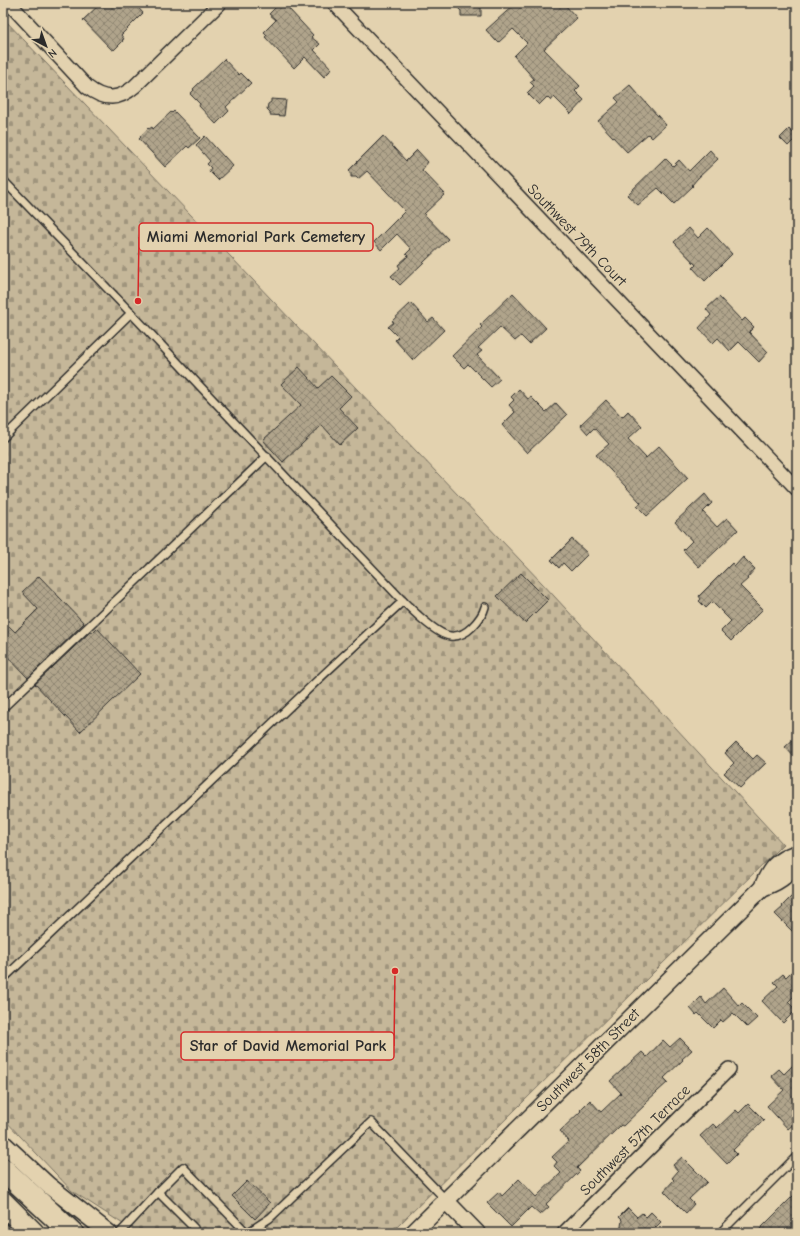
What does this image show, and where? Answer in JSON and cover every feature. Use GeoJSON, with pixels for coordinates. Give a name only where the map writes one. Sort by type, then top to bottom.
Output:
{"type":"FeatureCollection","features":[{"type":"Feature","properties":{"kind":"highway"},"geometry":{"type":"LineString","coordinates":[[3,1169],[72,1233]]}},
{"type":"Feature","properties":{"kind":"highway"},"geometry":{"type":"LineString","coordinates":[[3,1203],[33,1233]]}},
{"type":"Feature","properties":{"kind":"street"},"geometry":{"type":"LineString","coordinates":[[9,3],[87,87],[96,93],[110,98],[125,94],[135,86],[220,3]]}},
{"type":"Feature","properties":{"kind":"street","name":"Southwest 79th Court"},"geometry":{"type":"LineString","coordinates":[[334,3],[797,489]]}},
{"type":"Feature","properties":{"kind":"street","name":"Southwest 58th Street"},"geometry":{"type":"LineString","coordinates":[[413,1233],[762,888],[784,878],[790,870],[797,853]]}},
{"type":"Feature","properties":{"kind":"street","name":"Southwest 57th Terrace"},"geometry":{"type":"LineString","coordinates":[[564,1233],[729,1069]]}},
{"type":"Feature","properties":{"kind":"street"},"geometry":{"type":"LineString","coordinates":[[3,1143],[48,1186],[109,1233]]}},
{"type":"Feature","properties":{"kind":"street"},"geometry":{"type":"LineString","coordinates":[[446,1200],[477,1233]]}},
{"type":"Feature","properties":{"kind":"lane"},"geometry":{"type":"LineString","coordinates":[[3,180],[403,601],[424,621],[438,631],[449,636],[462,635],[470,630],[483,613],[485,607]]}},
{"type":"Feature","properties":{"kind":"lane"},"geometry":{"type":"LineString","coordinates":[[3,438],[131,313]]}},
{"type":"Feature","properties":{"kind":"lane"},"geometry":{"type":"LineString","coordinates":[[3,708],[266,456]]}},
{"type":"Feature","properties":{"kind":"lane"},"geometry":{"type":"LineString","coordinates":[[3,979],[403,601]]}},
{"type":"Feature","properties":{"kind":"lane"},"geometry":{"type":"LineString","coordinates":[[120,1233],[183,1167],[247,1233],[270,1218],[371,1122],[446,1200]]}},
{"type":"Feature","properties":{"kind":"lane"},"geometry":{"type":"LineString","coordinates":[[720,1233],[797,1156]]}},
{"type":"Feature","properties":{"kind":"lane"},"geometry":{"type":"LineString","coordinates":[[158,1192],[194,1228]]}},
{"type":"Feature","properties":{"kind":"green space"},"geometry":{"type":"Polygon","coordinates":[[[3,18],[542,583],[783,844],[391,1233],[137,1233],[72,1191],[3,1118],[3,18]]]}},
{"type":"Feature","properties":{"kind":"building"},"geometry":{"type":"Polygon","coordinates":[[[101,3],[134,3],[143,13],[121,35],[124,39],[114,50],[112,50],[83,20],[101,3]]]}},
{"type":"Feature","properties":{"kind":"building"},"geometry":{"type":"Polygon","coordinates":[[[280,3],[289,9],[313,35],[311,37],[320,44],[314,50],[332,69],[324,77],[305,57],[294,68],[265,37],[267,35],[264,32],[276,20],[269,14],[280,3]]]}},
{"type":"Feature","properties":{"kind":"building"},"geometry":{"type":"Polygon","coordinates":[[[453,3],[481,3],[481,16],[461,16],[461,11],[453,3]]]}},
{"type":"Feature","properties":{"kind":"building"},"geometry":{"type":"Polygon","coordinates":[[[516,3],[563,3],[577,18],[544,49],[580,86],[575,91],[584,100],[571,114],[554,97],[551,101],[547,97],[539,105],[527,93],[534,86],[530,82],[534,79],[514,56],[527,43],[513,29],[499,42],[497,40],[496,41],[486,30],[516,3]]]}},
{"type":"Feature","properties":{"kind":"building"},"geometry":{"type":"Polygon","coordinates":[[[224,59],[239,75],[241,73],[251,83],[226,107],[229,111],[216,124],[190,94],[194,90],[193,89],[224,59]]]}},
{"type":"Feature","properties":{"kind":"building"},"geometry":{"type":"Polygon","coordinates":[[[630,85],[666,125],[652,138],[648,134],[627,152],[598,121],[619,102],[615,98],[630,85]]]}},
{"type":"Feature","properties":{"kind":"building"},"geometry":{"type":"Polygon","coordinates":[[[271,99],[286,100],[284,116],[270,115],[270,112],[267,109],[271,99]]]}},
{"type":"Feature","properties":{"kind":"building"},"geometry":{"type":"Polygon","coordinates":[[[174,111],[200,138],[189,148],[187,146],[165,167],[139,139],[148,128],[149,129],[152,127],[153,129],[174,111]]]}},
{"type":"Feature","properties":{"kind":"building"},"geometry":{"type":"Polygon","coordinates":[[[789,129],[797,137],[788,146],[780,138],[789,129]]]}},
{"type":"Feature","properties":{"kind":"building"},"geometry":{"type":"Polygon","coordinates":[[[205,136],[233,166],[218,180],[209,171],[211,168],[207,164],[210,161],[196,145],[205,136]]]}},
{"type":"Feature","properties":{"kind":"building"},"geometry":{"type":"Polygon","coordinates":[[[383,136],[406,161],[417,150],[428,162],[422,170],[445,194],[424,214],[448,239],[400,285],[391,276],[400,268],[398,265],[408,256],[406,254],[411,249],[397,234],[381,250],[374,242],[405,211],[367,171],[358,179],[356,177],[351,177],[351,172],[349,170],[383,136]]]}},
{"type":"Feature","properties":{"kind":"building"},"geometry":{"type":"Polygon","coordinates":[[[710,150],[718,159],[674,204],[658,188],[638,205],[627,195],[665,158],[673,166],[679,160],[689,171],[710,150]]]}},
{"type":"Feature","properties":{"kind":"building"},"geometry":{"type":"Polygon","coordinates":[[[689,228],[698,238],[708,228],[732,254],[705,281],[693,268],[696,265],[674,242],[689,228]]]}},
{"type":"Feature","properties":{"kind":"building"},"geometry":{"type":"Polygon","coordinates":[[[513,293],[546,328],[529,344],[521,336],[515,341],[500,327],[478,348],[482,351],[477,355],[500,379],[491,387],[468,364],[464,368],[452,356],[482,327],[480,325],[513,293]]]}},
{"type":"Feature","properties":{"kind":"building"},"geometry":{"type":"Polygon","coordinates":[[[719,297],[742,321],[745,318],[754,327],[749,332],[768,352],[759,362],[739,342],[730,351],[718,338],[713,343],[699,328],[711,315],[706,309],[719,297]]]}},
{"type":"Feature","properties":{"kind":"building"},"geometry":{"type":"Polygon","coordinates":[[[411,303],[428,322],[433,318],[444,330],[413,360],[395,340],[398,337],[388,327],[394,322],[392,321],[411,303]]]}},
{"type":"Feature","properties":{"kind":"building"},"geometry":{"type":"Polygon","coordinates":[[[299,367],[318,388],[331,376],[351,396],[339,408],[358,428],[340,445],[322,425],[283,462],[263,440],[301,405],[281,384],[299,367]]]}},
{"type":"Feature","properties":{"kind":"building"},"geometry":{"type":"Polygon","coordinates":[[[519,389],[528,399],[531,397],[546,412],[556,403],[567,415],[527,453],[502,425],[515,412],[509,405],[514,400],[511,397],[519,389]]]}},
{"type":"Feature","properties":{"kind":"building"},"geometry":{"type":"Polygon","coordinates":[[[606,400],[622,417],[628,411],[642,426],[628,439],[646,458],[659,446],[688,478],[647,516],[637,506],[641,503],[596,455],[609,444],[594,428],[588,434],[580,425],[606,400]]]}},
{"type":"Feature","properties":{"kind":"building"},"geometry":{"type":"Polygon","coordinates":[[[705,494],[712,503],[703,512],[717,527],[727,518],[738,530],[699,567],[683,550],[692,541],[675,522],[705,494]]]}},
{"type":"Feature","properties":{"kind":"building"},"geometry":{"type":"Polygon","coordinates":[[[572,539],[588,554],[571,571],[563,563],[559,568],[551,560],[572,539]]]}},
{"type":"Feature","properties":{"kind":"building"},"geometry":{"type":"Polygon","coordinates":[[[743,557],[755,569],[747,578],[748,579],[740,586],[763,609],[731,641],[721,631],[731,621],[712,602],[706,608],[699,601],[701,599],[699,596],[732,563],[735,566],[743,557]]]}},
{"type":"Feature","properties":{"kind":"building"},"geometry":{"type":"Polygon","coordinates":[[[521,573],[548,600],[525,623],[497,596],[521,573]]]}},
{"type":"Feature","properties":{"kind":"building"},"geometry":{"type":"Polygon","coordinates":[[[39,576],[84,623],[28,678],[3,652],[3,620],[15,632],[38,609],[22,592],[39,576]]]}},
{"type":"Feature","properties":{"kind":"building"},"geometry":{"type":"Polygon","coordinates":[[[97,628],[140,674],[80,732],[35,684],[91,631],[93,632],[97,628]]]}},
{"type":"Feature","properties":{"kind":"building"},"geometry":{"type":"Polygon","coordinates":[[[797,736],[797,760],[785,747],[797,736]]]}},
{"type":"Feature","properties":{"kind":"building"},"geometry":{"type":"Polygon","coordinates":[[[736,742],[753,759],[757,755],[766,763],[740,788],[724,773],[734,763],[725,753],[736,742]]]}},
{"type":"Feature","properties":{"kind":"building"},"geometry":{"type":"Polygon","coordinates":[[[797,891],[797,936],[775,914],[797,891]]]}},
{"type":"Feature","properties":{"kind":"building"},"geometry":{"type":"Polygon","coordinates":[[[797,966],[797,993],[788,1002],[796,1010],[783,1023],[762,1001],[778,986],[774,982],[783,974],[786,977],[797,966]]]}},
{"type":"Feature","properties":{"kind":"building"},"geometry":{"type":"Polygon","coordinates":[[[723,988],[739,1006],[742,1003],[757,1018],[747,1027],[733,1013],[723,1022],[721,1020],[713,1028],[698,1013],[696,1015],[690,1008],[701,997],[706,1004],[723,988]]]}},
{"type":"Feature","properties":{"kind":"building"},"geometry":{"type":"Polygon","coordinates":[[[680,1038],[692,1050],[664,1078],[668,1082],[577,1168],[580,1171],[546,1204],[549,1207],[540,1215],[531,1207],[511,1227],[487,1203],[499,1192],[502,1196],[519,1179],[536,1197],[561,1173],[554,1166],[557,1162],[552,1157],[569,1141],[560,1131],[590,1100],[601,1112],[621,1093],[610,1081],[642,1052],[647,1057],[663,1040],[670,1047],[680,1038]]]}},
{"type":"Feature","properties":{"kind":"building"},"geometry":{"type":"Polygon","coordinates":[[[797,1061],[797,1121],[788,1129],[767,1106],[784,1090],[771,1076],[779,1069],[784,1074],[797,1061]]]}},
{"type":"Feature","properties":{"kind":"building"},"geometry":{"type":"Polygon","coordinates":[[[748,1104],[764,1120],[733,1150],[737,1154],[727,1164],[700,1136],[713,1124],[717,1128],[736,1110],[739,1113],[748,1104]]]}},
{"type":"Feature","properties":{"kind":"building"},"geometry":{"type":"Polygon","coordinates":[[[682,1157],[707,1182],[689,1199],[694,1204],[686,1213],[664,1191],[674,1180],[672,1178],[678,1171],[673,1165],[682,1157]]]}},
{"type":"Feature","properties":{"kind":"building"},"geometry":{"type":"Polygon","coordinates":[[[247,1181],[270,1203],[255,1219],[232,1196],[247,1181]]]}},
{"type":"Feature","properties":{"kind":"building"},"geometry":{"type":"Polygon","coordinates":[[[797,1192],[797,1233],[756,1233],[797,1192]]]}},
{"type":"Feature","properties":{"kind":"building"},"geometry":{"type":"Polygon","coordinates":[[[628,1208],[637,1217],[642,1213],[646,1217],[651,1212],[661,1222],[650,1233],[620,1233],[622,1220],[619,1217],[628,1208]]]}},
{"type":"Feature","properties":{"kind":"place","name":"Miami Memorial Park Cemetery"},"geometry":{"type":"Point","coordinates":[138,301]}},
{"type":"Feature","properties":{"kind":"place","name":"Star of David Memorial Park"},"geometry":{"type":"Point","coordinates":[395,971]}}]}
